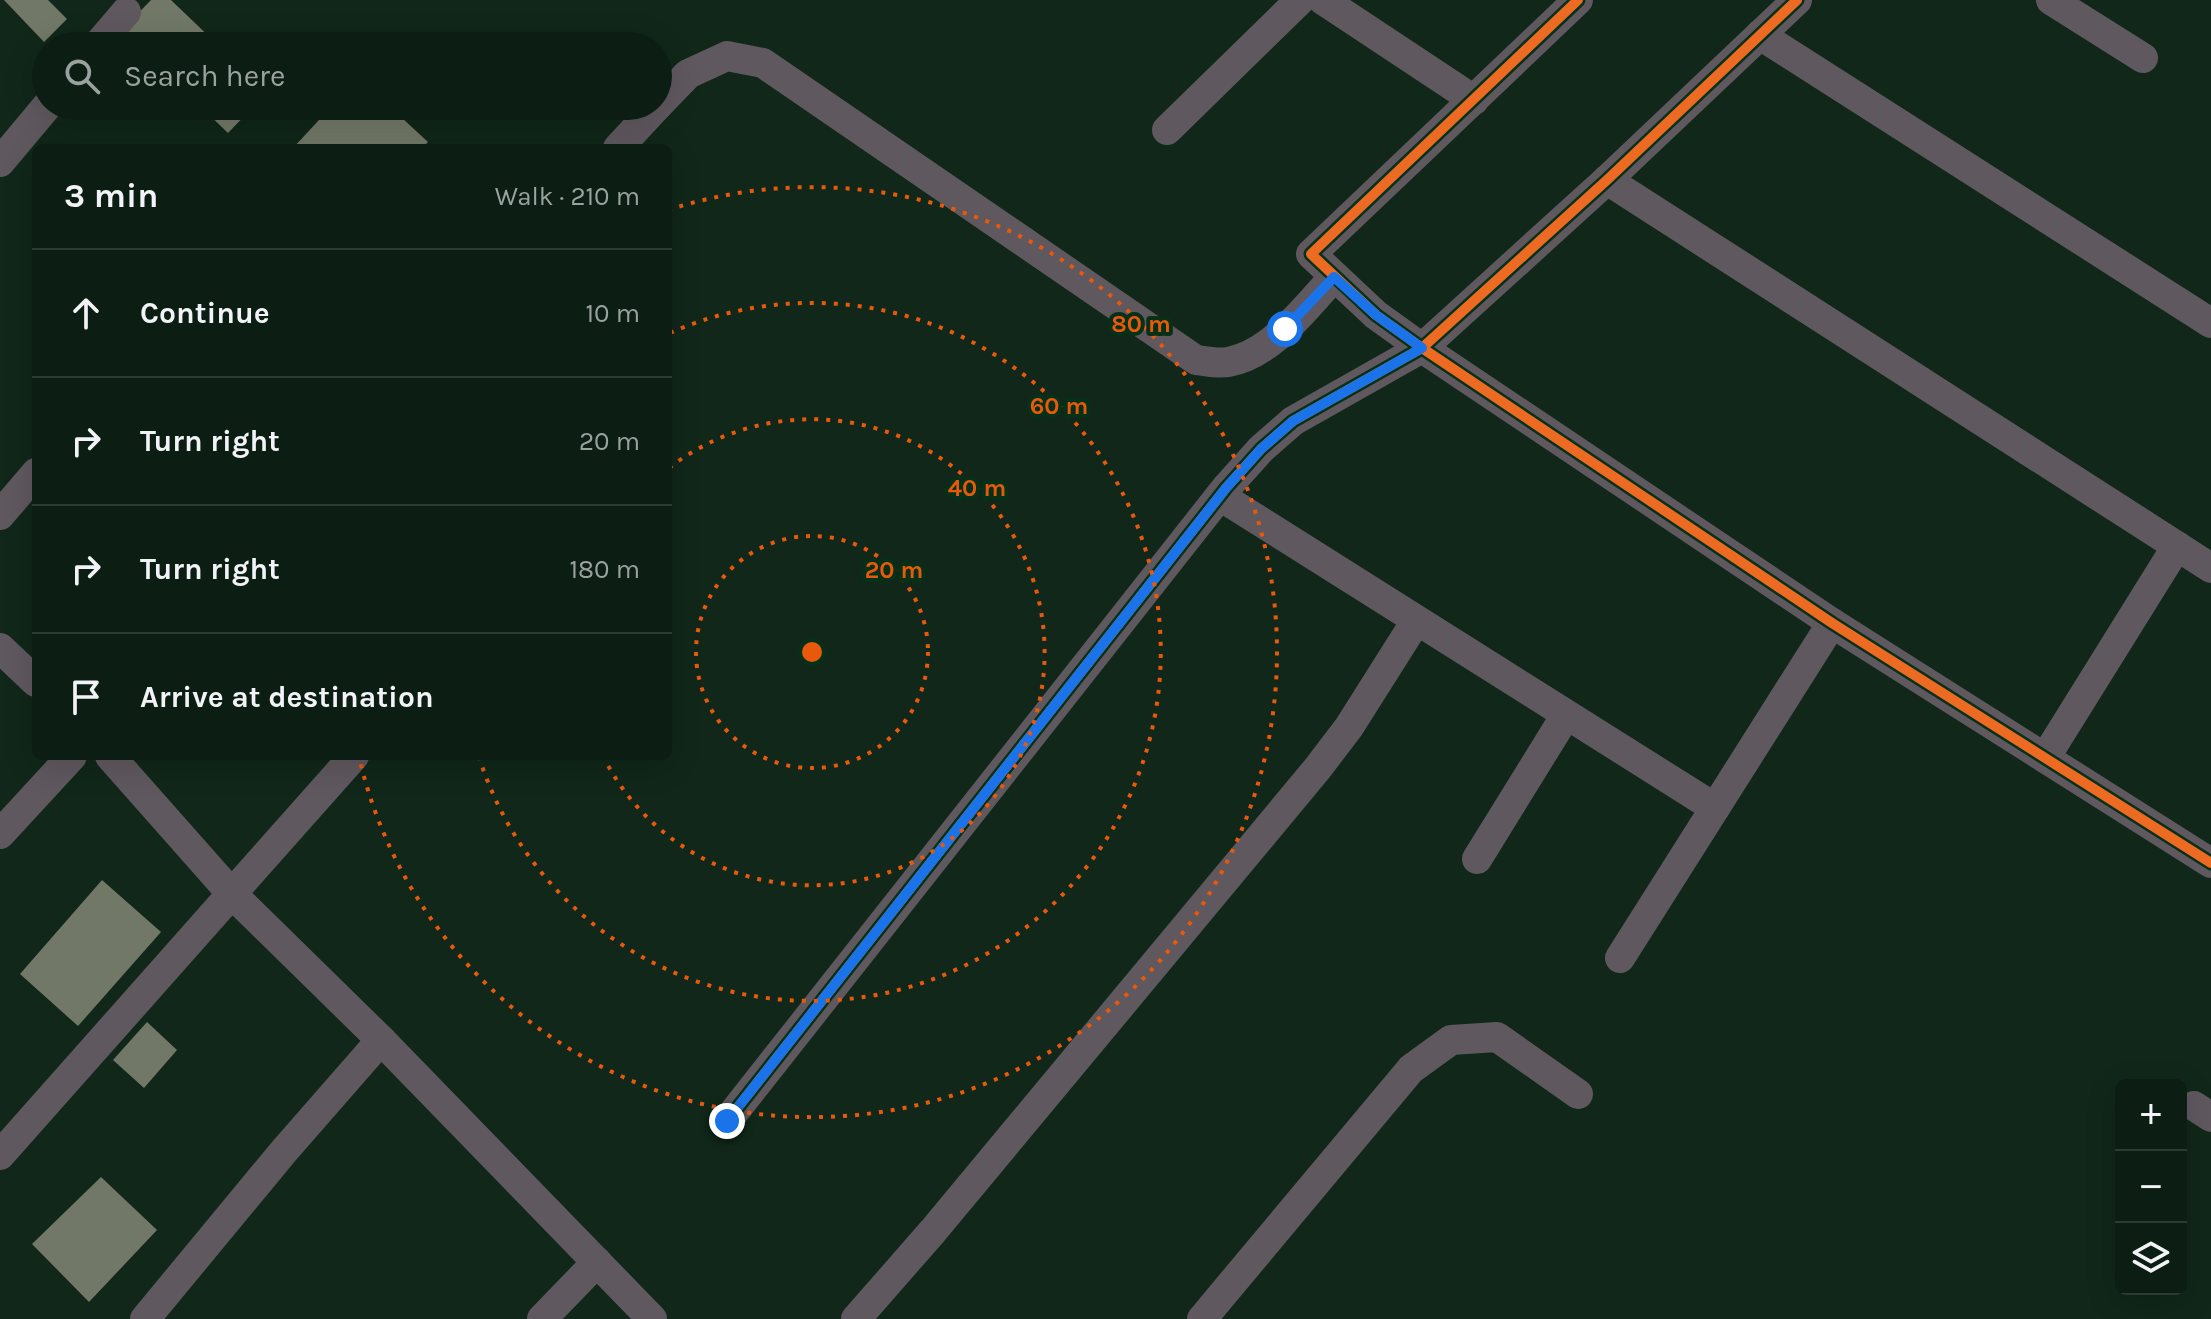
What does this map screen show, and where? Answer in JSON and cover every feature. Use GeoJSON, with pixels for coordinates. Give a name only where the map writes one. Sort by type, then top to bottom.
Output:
{"type":"FeatureCollection","features":[{"type":"Feature","properties":{"kind":"street"},"geometry":{"type":"LineString","coordinates":[[1167,130],[1300,0]]}},
{"type":"Feature","properties":{"kind":"street"},"geometry":{"type":"LineString","coordinates":[[1323,0],[1474,100]]}},
{"type":"Feature","properties":{"kind":"street"},"geometry":{"type":"LineString","coordinates":[[1578,0],[1311,254],[1376,315],[1422,348],[1832,623],[2211,863]]}},
{"type":"Feature","properties":{"kind":"street"},"geometry":{"type":"LineString","coordinates":[[727,1121],[1220,496],[1261,449],[1293,421],[1422,348],[1607,180],[1797,0]]}},
{"type":"Feature","properties":{"kind":"street"},"geometry":{"type":"LineString","coordinates":[[2051,0],[2143,58]]}},
{"type":"Feature","properties":{"kind":"street"},"geometry":{"type":"LineString","coordinates":[[109,32],[126,12]]}},
{"type":"Feature","properties":{"kind":"street"},"geometry":{"type":"LineString","coordinates":[[1760,35],[2211,323]]}},
{"type":"Feature","properties":{"kind":"street"},"geometry":{"type":"LineString","coordinates":[[672,91],[688,74],[727,56],[763,63],[1196,360],[1227,362],[1257,351],[1285,329],[1334,277]]}},
{"type":"Feature","properties":{"kind":"street"},"geometry":{"type":"LineString","coordinates":[[0,162],[35,120]]}},
{"type":"Feature","properties":{"kind":"street"},"geometry":{"type":"LineString","coordinates":[[622,144],[645,120]]}},
{"type":"Feature","properties":{"kind":"street"},"geometry":{"type":"LineString","coordinates":[[1607,180],[2211,568]]}},
{"type":"Feature","properties":{"kind":"street"},"geometry":{"type":"LineString","coordinates":[[0,515],[32,478]]}},
{"type":"Feature","properties":{"kind":"street"},"geometry":{"type":"LineString","coordinates":[[1220,496],[1715,808]]}},
{"type":"Feature","properties":{"kind":"street"},"geometry":{"type":"LineString","coordinates":[[2045,758],[2177,546]]}},
{"type":"Feature","properties":{"kind":"street"},"geometry":{"type":"LineString","coordinates":[[856,1319],[933,1231],[1317,769],[1349,727],[1416,621]]}},
{"type":"Feature","properties":{"kind":"street"},"geometry":{"type":"LineString","coordinates":[[1620,958],[1832,623]]}},
{"type":"Feature","properties":{"kind":"street"},"geometry":{"type":"LineString","coordinates":[[0,648],[32,678]]}},
{"type":"Feature","properties":{"kind":"street"},"geometry":{"type":"LineString","coordinates":[[1477,859],[1566,715]]}},
{"type":"Feature","properties":{"kind":"street"},"geometry":{"type":"LineString","coordinates":[[0,834],[68,760]]}},
{"type":"Feature","properties":{"kind":"street"},"geometry":{"type":"LineString","coordinates":[[114,760],[232,894],[381,1040],[652,1319]]}},
{"type":"Feature","properties":{"kind":"street"},"geometry":{"type":"LineString","coordinates":[[0,1155],[350,760]]}},
{"type":"Feature","properties":{"kind":"street"},"geometry":{"type":"LineString","coordinates":[[1202,1319],[1411,1069],[1451,1040],[1497,1037],[1578,1094]]}},
{"type":"Feature","properties":{"kind":"street"},"geometry":{"type":"LineString","coordinates":[[145,1319],[381,1040]]}},
{"type":"Feature","properties":{"kind":"street"},"geometry":{"type":"LineString","coordinates":[[542,1319],[597,1262]]}},
{"type":"Feature","properties":{"kind":"building"},"geometry":{"type":"Polygon","coordinates":[[[4,0],[48,0],[67,19],[54,32],[34,32],[4,0]]]}},
{"type":"Feature","properties":{"kind":"building"},"geometry":{"type":"Polygon","coordinates":[[[151,0],[171,0],[204,32],[124,32],[122,30],[151,0]]]}},
{"type":"Feature","properties":{"kind":"building"},"geometry":{"type":"Polygon","coordinates":[[[215,120],[241,120],[228,133],[215,120]]]}},
{"type":"Feature","properties":{"kind":"building"},"geometry":{"type":"Polygon","coordinates":[[[319,120],[404,120],[428,142],[426,144],[297,144],[319,120]]]}},
{"type":"Feature","properties":{"kind":"building"},"geometry":{"type":"Polygon","coordinates":[[[102,880],[161,932],[78,1026],[20,974],[102,880]]]}},
{"type":"Feature","properties":{"kind":"building"},"geometry":{"type":"Polygon","coordinates":[[[147,1022],[177,1050],[144,1088],[113,1060],[147,1022]]]}},
{"type":"Feature","properties":{"kind":"building"},"geometry":{"type":"Polygon","coordinates":[[[101,1177],[157,1230],[89,1302],[32,1244],[101,1177]]]}},
{"type":"Feature","properties":{"kind":"cycle path"},"geometry":{"type":"LineString","coordinates":[[1578,0],[1311,254],[1376,315],[1422,348],[1832,623],[2211,863]]}},
{"type":"Feature","properties":{"kind":"cycle path"},"geometry":{"type":"LineString","coordinates":[[727,1121],[1226,488],[1261,449],[1293,421],[1422,348],[1607,180],[1797,0]]}},
{"type":"Feature","properties":{"kind":"route"},"geometry":{"type":"LineString","coordinates":[[727,1121],[1226,488],[1261,449],[1293,421],[1422,348],[1376,315],[1334,277],[1285,329]]}}]}
